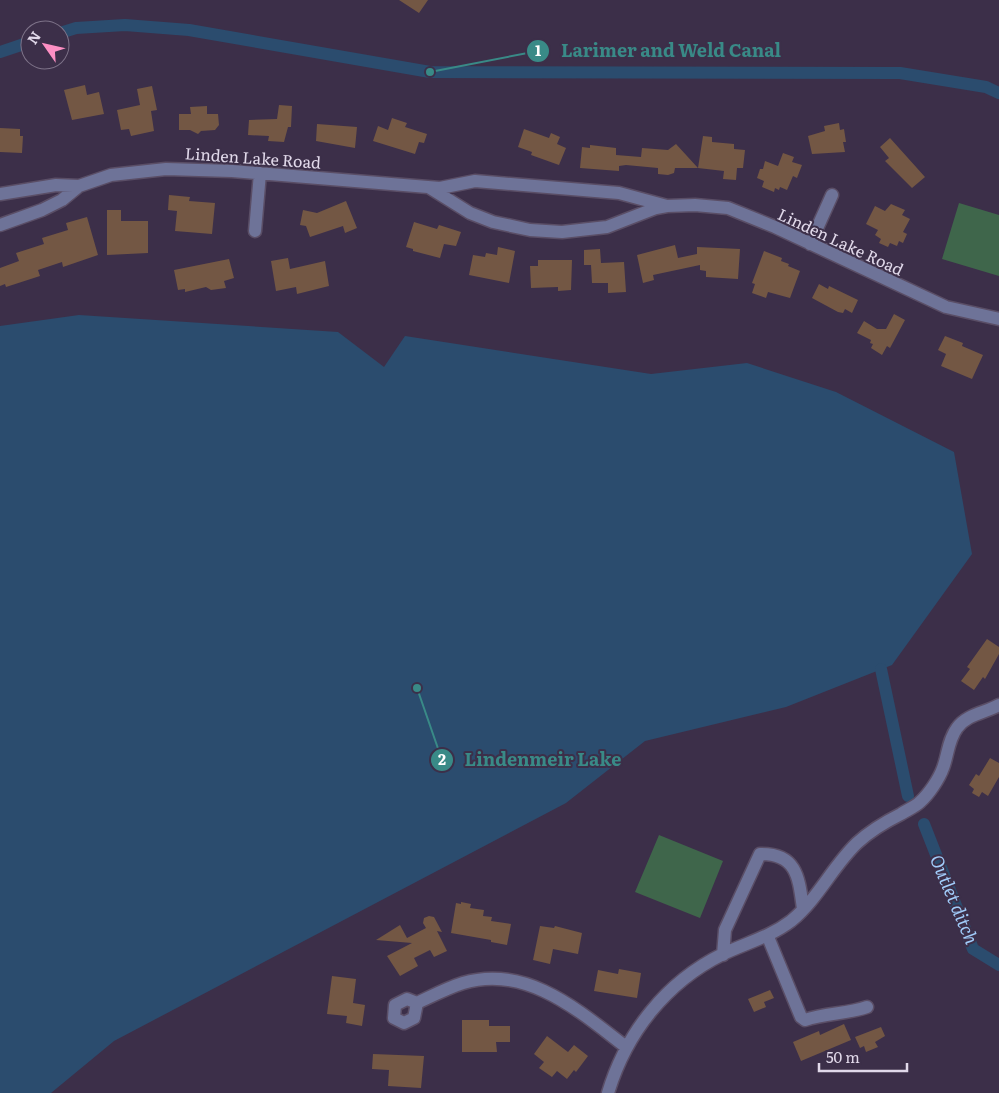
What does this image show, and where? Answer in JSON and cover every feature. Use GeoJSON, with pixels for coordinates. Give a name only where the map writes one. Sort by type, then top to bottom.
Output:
{"type":"FeatureCollection","features":[{"type":"Feature","properties":{"kind":"street","name":"Linden Lake Road"},"geometry":{"type":"LineString","coordinates":[[0,225],[42,210],[62,200],[79,186],[110,175],[166,169],[260,173],[427,186],[452,186],[475,181],[494,182],[619,193],[667,206]]}},
{"type":"Feature","properties":{"kind":"street"},"geometry":{"type":"LineString","coordinates":[[256,231],[260,173]]}},
{"type":"Feature","properties":{"kind":"street","name":"Linden Lake Road"},"geometry":{"type":"LineString","coordinates":[[0,194],[56,185],[79,186]]}},
{"type":"Feature","properties":{"kind":"street","name":"Linden Lake Road"},"geometry":{"type":"LineString","coordinates":[[427,186],[470,214],[493,222],[530,230],[562,232],[594,230],[667,206],[695,205],[728,208],[775,227],[946,307],[999,319]]}},
{"type":"Feature","properties":{"kind":"street"},"geometry":{"type":"LineString","coordinates":[[810,244],[832,195]]}},
{"type":"Feature","properties":{"kind":"street"},"geometry":{"type":"LineString","coordinates":[[608,1093],[616,1066],[626,1047],[659,1001],[684,978],[723,955],[768,937],[803,910],[813,900],[839,863],[856,844],[876,827],[920,803],[944,767],[949,744],[956,728],[970,717],[999,705]]}},
{"type":"Feature","properties":{"kind":"street"},"geometry":{"type":"LineString","coordinates":[[723,955],[725,930],[760,854],[789,861],[798,874],[803,910]]}},
{"type":"Feature","properties":{"kind":"street"},"geometry":{"type":"LineString","coordinates":[[768,937],[801,1017],[805,1020],[831,1012],[854,1011],[867,1008]]}},
{"type":"Feature","properties":{"kind":"street"},"geometry":{"type":"LineString","coordinates":[[417,1003],[463,983],[490,979],[517,981],[542,989],[567,1002],[626,1047]]}},
{"type":"Feature","properties":{"kind":"green space"},"geometry":{"type":"Polygon","coordinates":[[[959,203],[999,215],[999,276],[942,259],[959,203]]]}},
{"type":"Feature","properties":{"kind":"green space"},"geometry":{"type":"Polygon","coordinates":[[[659,835],[723,861],[700,918],[635,892],[659,835]]]}},
{"type":"Feature","properties":{"kind":"water"},"geometry":{"type":"Polygon","coordinates":[[[79,315],[338,332],[384,367],[405,336],[651,374],[747,363],[836,392],[954,452],[972,554],[892,665],[786,707],[645,741],[566,803],[114,1041],[51,1093],[0,1093],[0,326],[79,315]]]}},
{"type":"Feature","properties":{"kind":"building"},"geometry":{"type":"Polygon","coordinates":[[[399,0],[428,0],[419,13],[399,0]]]}},
{"type":"Feature","properties":{"kind":"building"},"geometry":{"type":"Polygon","coordinates":[[[85,85],[87,95],[99,92],[104,114],[72,120],[64,90],[85,85]]]}},
{"type":"Feature","properties":{"kind":"building"},"geometry":{"type":"Polygon","coordinates":[[[152,86],[157,110],[151,111],[154,131],[131,136],[129,129],[121,130],[117,110],[140,105],[137,89],[152,86]]]}},
{"type":"Feature","properties":{"kind":"building"},"geometry":{"type":"Polygon","coordinates":[[[279,105],[292,106],[291,127],[288,127],[284,142],[268,141],[269,136],[248,135],[249,120],[277,119],[279,105]]]}},
{"type":"Feature","properties":{"kind":"building"},"geometry":{"type":"Polygon","coordinates":[[[207,106],[207,114],[218,114],[219,125],[215,130],[201,131],[198,134],[190,130],[179,130],[179,114],[191,114],[190,107],[207,106]]]}},
{"type":"Feature","properties":{"kind":"building"},"geometry":{"type":"Polygon","coordinates":[[[392,118],[407,123],[405,127],[427,134],[424,143],[419,142],[415,154],[373,141],[378,126],[388,130],[392,118]]]}},
{"type":"Feature","properties":{"kind":"building"},"geometry":{"type":"Polygon","coordinates":[[[839,123],[840,130],[844,129],[846,142],[843,142],[845,152],[812,154],[808,136],[825,131],[824,126],[839,123]]]}},
{"type":"Feature","properties":{"kind":"building"},"geometry":{"type":"Polygon","coordinates":[[[317,124],[357,127],[355,148],[316,141],[317,124]]]}},
{"type":"Feature","properties":{"kind":"building"},"geometry":{"type":"Polygon","coordinates":[[[0,128],[20,129],[20,136],[23,136],[22,153],[0,152],[0,128]]]}},
{"type":"Feature","properties":{"kind":"building"},"geometry":{"type":"Polygon","coordinates":[[[524,129],[549,138],[551,133],[560,137],[557,144],[566,148],[559,165],[531,155],[532,152],[518,147],[524,129]]]}},
{"type":"Feature","properties":{"kind":"building"},"geometry":{"type":"Polygon","coordinates":[[[703,136],[712,137],[712,142],[734,144],[734,149],[745,150],[743,168],[737,168],[736,180],[723,179],[724,171],[698,168],[703,136]]]}},
{"type":"Feature","properties":{"kind":"building"},"geometry":{"type":"Polygon","coordinates":[[[890,138],[925,177],[912,188],[885,161],[889,158],[880,147],[890,138]]]}},
{"type":"Feature","properties":{"kind":"building"},"geometry":{"type":"Polygon","coordinates":[[[676,144],[698,168],[675,168],[674,173],[668,175],[658,174],[658,168],[626,165],[619,166],[619,171],[580,168],[582,147],[590,148],[590,145],[616,148],[616,155],[641,157],[642,148],[668,150],[676,144]]]}},
{"type":"Feature","properties":{"kind":"building"},"geometry":{"type":"Polygon","coordinates":[[[783,153],[794,157],[792,162],[802,165],[797,178],[793,176],[787,190],[780,187],[779,190],[775,188],[774,192],[762,187],[764,181],[757,178],[760,169],[763,169],[765,161],[778,166],[783,153]]]}},
{"type":"Feature","properties":{"kind":"building"},"geometry":{"type":"Polygon","coordinates":[[[169,195],[190,197],[189,201],[215,203],[212,234],[175,231],[177,211],[168,210],[169,195]]]}},
{"type":"Feature","properties":{"kind":"building"},"geometry":{"type":"Polygon","coordinates":[[[346,201],[357,228],[345,233],[343,226],[310,237],[306,226],[300,225],[303,210],[317,213],[346,201]]]}},
{"type":"Feature","properties":{"kind":"building"},"geometry":{"type":"Polygon","coordinates":[[[891,204],[905,210],[902,215],[910,219],[903,232],[907,234],[903,243],[899,241],[897,246],[890,243],[888,247],[879,243],[881,239],[875,235],[878,230],[866,224],[875,206],[885,211],[891,204]]]}},
{"type":"Feature","properties":{"kind":"building"},"geometry":{"type":"Polygon","coordinates":[[[107,210],[121,210],[121,221],[148,221],[148,253],[107,255],[107,210]]]}},
{"type":"Feature","properties":{"kind":"building"},"geometry":{"type":"Polygon","coordinates":[[[87,217],[98,255],[63,267],[62,262],[38,270],[40,276],[6,287],[5,284],[0,286],[0,268],[19,261],[16,253],[44,244],[42,238],[68,230],[66,223],[87,217]]]}},
{"type":"Feature","properties":{"kind":"building"},"geometry":{"type":"Polygon","coordinates":[[[414,222],[437,229],[439,225],[461,232],[456,246],[444,244],[440,258],[413,251],[413,249],[406,247],[414,222]]]}},
{"type":"Feature","properties":{"kind":"building"},"geometry":{"type":"Polygon","coordinates":[[[675,245],[678,258],[697,254],[697,247],[740,249],[738,279],[706,277],[706,271],[700,270],[700,265],[653,275],[654,280],[643,283],[637,255],[675,245]]]}},
{"type":"Feature","properties":{"kind":"building"},"geometry":{"type":"Polygon","coordinates":[[[498,247],[515,251],[509,283],[469,275],[473,255],[485,257],[486,253],[497,255],[498,247]]]}},
{"type":"Feature","properties":{"kind":"building"},"geometry":{"type":"Polygon","coordinates":[[[600,249],[601,263],[624,262],[626,292],[608,293],[608,283],[592,283],[591,265],[584,265],[584,250],[600,249]]]}},
{"type":"Feature","properties":{"kind":"building"},"geometry":{"type":"Polygon","coordinates":[[[764,251],[782,258],[781,261],[800,271],[790,298],[768,292],[766,298],[752,293],[755,284],[752,283],[764,251]]]}},
{"type":"Feature","properties":{"kind":"building"},"geometry":{"type":"Polygon","coordinates":[[[288,258],[290,269],[325,261],[329,286],[297,294],[296,287],[276,291],[271,261],[288,258]]]}},
{"type":"Feature","properties":{"kind":"building"},"geometry":{"type":"Polygon","coordinates":[[[229,259],[234,278],[224,281],[226,288],[211,290],[206,287],[185,292],[185,289],[178,290],[174,270],[229,259]]]}},
{"type":"Feature","properties":{"kind":"building"},"geometry":{"type":"Polygon","coordinates":[[[538,260],[572,260],[571,290],[558,291],[558,287],[531,288],[530,266],[538,266],[538,260]]]}},
{"type":"Feature","properties":{"kind":"building"},"geometry":{"type":"Polygon","coordinates":[[[819,284],[828,289],[829,286],[858,300],[852,313],[845,309],[843,313],[838,312],[812,298],[819,284]]]}},
{"type":"Feature","properties":{"kind":"building"},"geometry":{"type":"Polygon","coordinates":[[[894,314],[905,320],[890,348],[887,346],[882,355],[871,348],[873,344],[870,343],[871,340],[857,333],[864,321],[877,329],[886,329],[894,314]]]}},
{"type":"Feature","properties":{"kind":"building"},"geometry":{"type":"Polygon","coordinates":[[[945,336],[963,343],[962,346],[983,355],[972,379],[941,366],[946,354],[938,350],[945,336]]]}},
{"type":"Feature","properties":{"kind":"building"},"geometry":{"type":"Polygon","coordinates":[[[987,639],[999,647],[999,654],[985,679],[983,677],[974,690],[961,681],[970,669],[967,667],[987,639]]]}},
{"type":"Feature","properties":{"kind":"building"},"geometry":{"type":"Polygon","coordinates":[[[990,758],[999,763],[999,777],[988,796],[982,792],[979,797],[972,793],[974,789],[969,785],[976,774],[979,776],[990,758]]]}},
{"type":"Feature","properties":{"kind":"building"},"geometry":{"type":"Polygon","coordinates":[[[461,902],[471,904],[470,908],[484,910],[483,916],[492,917],[491,921],[511,924],[507,945],[491,942],[491,940],[451,933],[456,903],[461,904],[461,902]]]}},
{"type":"Feature","properties":{"kind":"building"},"geometry":{"type":"Polygon","coordinates":[[[434,917],[442,932],[437,931],[447,951],[434,957],[430,950],[414,958],[418,966],[400,976],[387,956],[412,943],[376,940],[400,925],[407,938],[426,928],[423,923],[424,918],[434,917]]]}},
{"type":"Feature","properties":{"kind":"building"},"geometry":{"type":"Polygon","coordinates":[[[540,926],[554,928],[555,926],[582,933],[578,954],[553,949],[550,964],[533,960],[540,926]]]}},
{"type":"Feature","properties":{"kind":"building"},"geometry":{"type":"Polygon","coordinates":[[[619,969],[641,973],[637,998],[594,991],[598,970],[618,974],[619,969]]]}},
{"type":"Feature","properties":{"kind":"building"},"geometry":{"type":"Polygon","coordinates":[[[332,976],[356,979],[353,1003],[365,1005],[362,1026],[346,1023],[347,1016],[327,1014],[332,976]]]}},
{"type":"Feature","properties":{"kind":"building"},"geometry":{"type":"Polygon","coordinates":[[[770,990],[774,998],[764,1002],[766,1007],[754,1012],[748,999],[770,990]]]}},
{"type":"Feature","properties":{"kind":"building"},"geometry":{"type":"Polygon","coordinates":[[[462,1020],[489,1020],[489,1026],[510,1026],[510,1042],[496,1042],[497,1052],[462,1052],[462,1020]]]}},
{"type":"Feature","properties":{"kind":"building"},"geometry":{"type":"Polygon","coordinates":[[[844,1024],[851,1040],[801,1061],[793,1042],[819,1031],[820,1035],[844,1024]]]}},
{"type":"Feature","properties":{"kind":"building"},"geometry":{"type":"Polygon","coordinates":[[[881,1027],[885,1036],[875,1042],[878,1047],[866,1052],[864,1046],[860,1048],[855,1037],[881,1027]]]}},
{"type":"Feature","properties":{"kind":"building"},"geometry":{"type":"Polygon","coordinates":[[[547,1036],[568,1052],[574,1045],[588,1056],[576,1072],[574,1070],[567,1079],[557,1071],[552,1077],[539,1068],[544,1062],[534,1054],[547,1036]]]}},
{"type":"Feature","properties":{"kind":"building"},"geometry":{"type":"Polygon","coordinates":[[[373,1054],[424,1056],[421,1088],[388,1086],[389,1070],[372,1069],[373,1054]]]}},
{"type":"Feature","properties":{"kind":"waterway"},"geometry":{"type":"LineString","coordinates":[[70,30],[125,25],[189,30],[430,72],[900,73],[986,87],[999,93]]}},
{"type":"Feature","properties":{"kind":"waterway"},"geometry":{"type":"LineString","coordinates":[[0,52],[20,45]]}},
{"type":"Feature","properties":{"kind":"waterway","name":"Outlet ditch"},"geometry":{"type":"LineString","coordinates":[[881,669],[908,796]]}},
{"type":"Feature","properties":{"kind":"waterway","name":"Outlet ditch"},"geometry":{"type":"LineString","coordinates":[[924,824],[973,949],[999,965]]}},
{"type":"Feature","properties":{"kind":"place","name":"Larimer and Weld Canal"},"geometry":{"type":"Point","coordinates":[430,72]}},
{"type":"Feature","properties":{"kind":"place","name":"Lindenmeir Lake"},"geometry":{"type":"Point","coordinates":[417,688]}}]}
